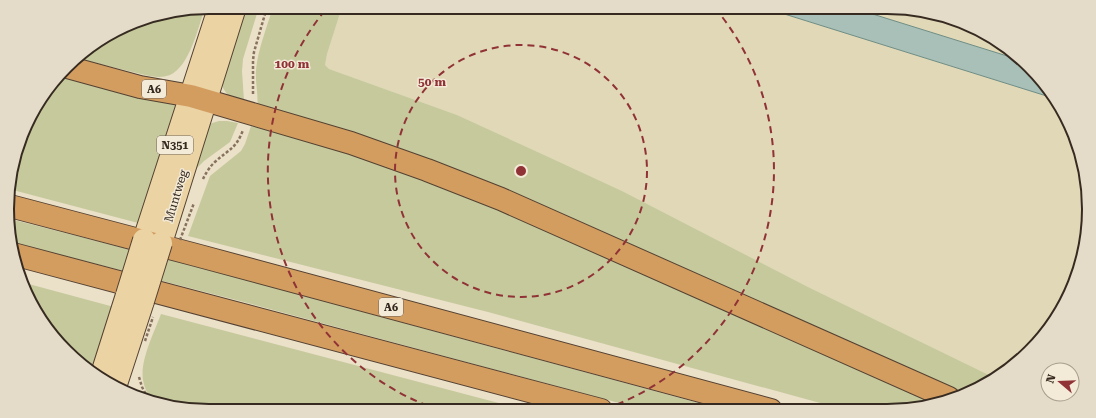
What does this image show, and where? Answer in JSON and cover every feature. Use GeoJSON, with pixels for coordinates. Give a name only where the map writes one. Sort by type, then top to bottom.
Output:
{"type":"FeatureCollection","features":[{"type":"Feature","properties":{"kind":"highway","name":"A6"},"geometry":{"type":"LineString","coordinates":[[73,69],[140,87],[198,98],[389,156],[501,199],[943,396]]}},
{"type":"Feature","properties":{"kind":"highway","name":"A6"},"geometry":{"type":"LineString","coordinates":[[14,207],[749,404]]}},
{"type":"Feature","properties":{"kind":"highway"},"geometry":{"type":"LineString","coordinates":[[20,256],[578,404]]}},
{"type":"Feature","properties":{"kind":"main road","name":"Muntweg"},"geometry":{"type":"LineString","coordinates":[[103,373],[123,335],[181,198],[198,98],[218,14]]}},
{"type":"Feature","properties":{"kind":"main road","name":"Muntweg"},"geometry":{"type":"LineString","coordinates":[[198,98],[233,14]]}},
{"type":"Feature","properties":{"kind":"main road","name":"Muntweg"},"geometry":{"type":"LineString","coordinates":[[116,381],[123,335]]}},
{"type":"Feature","properties":{"kind":"path"},"geometry":{"type":"LineString","coordinates":[[253,96],[254,52],[266,14]]}},
{"type":"Feature","properties":{"kind":"path"},"geometry":{"type":"LineString","coordinates":[[200,185],[206,173],[216,161],[227,153],[239,140],[244,126]]}},
{"type":"Feature","properties":{"kind":"shaded area"},"geometry":{"type":"Polygon","coordinates":[[[340,14],[784,14],[1046,96],[1062,123],[1072,146],[1082,196],[1082,222],[1072,272],[1056,306],[1034,338],[1016,356],[989,375],[808,287],[622,191],[457,115],[329,69],[325,65],[340,14]]]}},
{"type":"Feature","properties":{"kind":"shaded area"},"geometry":{"type":"Polygon","coordinates":[[[872,14],[900,14],[950,24],[985,40],[1009,57],[872,14]]]}},
{"type":"Feature","properties":{"kind":"green space"},"geometry":{"type":"Polygon","coordinates":[[[203,14],[188,55],[183,63],[170,75],[161,77],[83,60],[111,40],[146,24],[171,18],[203,14]]]}},
{"type":"Feature","properties":{"kind":"green space"},"geometry":{"type":"Polygon","coordinates":[[[239,14],[257,14],[243,59],[242,71],[244,101],[229,97],[223,88],[222,81],[239,14]]]}},
{"type":"Feature","properties":{"kind":"green space"},"geometry":{"type":"Polygon","coordinates":[[[271,14],[340,14],[327,54],[325,65],[329,69],[457,115],[622,191],[808,287],[989,375],[957,391],[686,273],[257,110],[258,100],[256,70],[261,46],[271,14]]]}},
{"type":"Feature","properties":{"kind":"green space"},"geometry":{"type":"Polygon","coordinates":[[[65,77],[156,96],[175,105],[177,110],[142,224],[15,191],[24,146],[29,134],[40,111],[65,77]]]}},
{"type":"Feature","properties":{"kind":"green space"},"geometry":{"type":"Polygon","coordinates":[[[219,121],[238,123],[230,142],[204,161],[187,178],[209,124],[219,121]]]}},
{"type":"Feature","properties":{"kind":"green space"},"geometry":{"type":"Polygon","coordinates":[[[251,126],[359,155],[444,184],[930,399],[900,404],[824,404],[488,312],[188,236],[210,176],[241,151],[251,126]]]}},
{"type":"Feature","properties":{"kind":"green space"},"geometry":{"type":"Polygon","coordinates":[[[14,220],[179,262],[702,404],[623,404],[244,302],[17,244],[14,220]]]}},
{"type":"Feature","properties":{"kind":"green space"},"geometry":{"type":"Polygon","coordinates":[[[29,284],[114,307],[96,368],[80,356],[54,328],[40,306],[29,284]]]}},
{"type":"Feature","properties":{"kind":"green space"},"geometry":{"type":"Polygon","coordinates":[[[161,314],[502,404],[196,404],[171,400],[148,394],[144,383],[143,372],[148,347],[161,314]]]}},
{"type":"Feature","properties":{"kind":"water"},"geometry":{"type":"Polygon","coordinates":[[[784,14],[872,14],[1009,57],[1034,80],[1046,96],[784,14]]]}}]}
